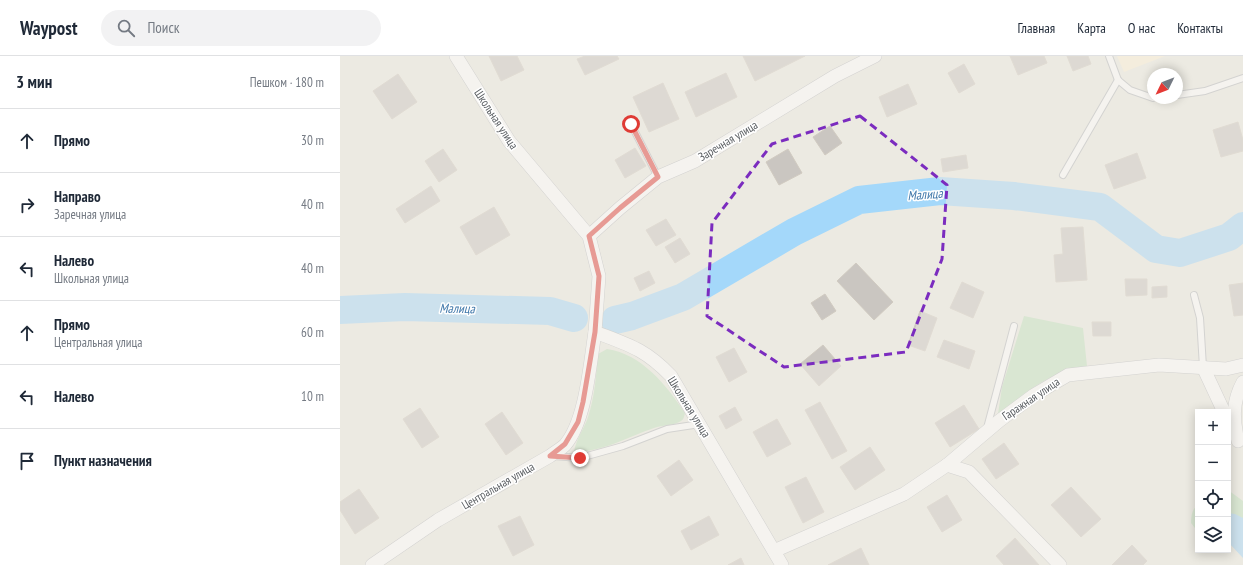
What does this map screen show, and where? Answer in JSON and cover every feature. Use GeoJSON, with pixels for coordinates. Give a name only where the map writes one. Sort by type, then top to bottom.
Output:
{"type":"FeatureCollection","features":[{"type":"Feature","properties":{"kind":"street","name":"Школьная улица"},"geometry":{"type":"LineString","coordinates":[[456,56],[508,141],[589,236],[599,276],[595,332],[640,350],[655,360],[671,376],[782,565]]}},
{"type":"Feature","properties":{"kind":"street","name":"Заречная улица"},"geometry":{"type":"LineString","coordinates":[[589,236],[658,177],[694,160],[836,76],[875,56]]}},
{"type":"Feature","properties":{"kind":"street","name":"Центральная улица"},"geometry":{"type":"LineString","coordinates":[[372,565],[438,520],[550,456],[565,444],[578,422],[583,402],[595,332]]}},
{"type":"Feature","properties":{"kind":"street","name":"Гаражная улица"},"geometry":{"type":"LineString","coordinates":[[774,551],[904,494],[947,465],[986,432],[1034,395],[1068,375],[1159,365],[1226,369],[1243,365]]}},
{"type":"Feature","properties":{"kind":"street"},"geometry":{"type":"LineString","coordinates":[[1203,367],[1223,409]]}},
{"type":"Feature","properties":{"kind":"street"},"geometry":{"type":"LineString","coordinates":[[1241,447],[1233,414],[1235,400],[1243,382]]}},
{"type":"Feature","properties":{"kind":"street"},"geometry":{"type":"LineString","coordinates":[[1231,426],[1241,447]]}},
{"type":"Feature","properties":{"kind":"street"},"geometry":{"type":"LineString","coordinates":[[947,465],[969,472],[1060,565]]}},
{"type":"Feature","properties":{"kind":"lane"},"geometry":{"type":"LineString","coordinates":[[1109,56],[1118,80],[1130,90],[1147,96]]}},
{"type":"Feature","properties":{"kind":"lane"},"geometry":{"type":"LineString","coordinates":[[1183,94],[1204,91],[1243,78]]}},
{"type":"Feature","properties":{"kind":"lane"},"geometry":{"type":"LineString","coordinates":[[1063,175],[1118,80]]}},
{"type":"Feature","properties":{"kind":"lane"},"geometry":{"type":"LineString","coordinates":[[631,124],[658,177]]}},
{"type":"Feature","properties":{"kind":"lane"},"geometry":{"type":"LineString","coordinates":[[1194,295],[1200,318],[1203,367]]}},
{"type":"Feature","properties":{"kind":"lane"},"geometry":{"type":"LineString","coordinates":[[986,432],[1014,326]]}},
{"type":"Feature","properties":{"kind":"lane"},"geometry":{"type":"LineString","coordinates":[[550,456],[580,458],[623,446],[667,429],[700,424]]}},
{"type":"Feature","properties":{"kind":"highlighted area"},"geometry":{"type":"Polygon","coordinates":[[[860,116],[947,185],[942,259],[906,352],[784,367],[707,316],[712,223],[772,144],[860,116]]]}},
{"type":"Feature","properties":{"kind":"shaded area"},"geometry":{"type":"Polygon","coordinates":[[[1117,56],[1165,56],[1124,72],[1117,56]]]}},
{"type":"Feature","properties":{"kind":"green space"},"geometry":{"type":"Polygon","coordinates":[[[1024,316],[1083,328],[1087,366],[1059,374],[1042,382],[1015,401],[1004,412],[998,414],[1002,387],[1024,316]]]}},
{"type":"Feature","properties":{"kind":"green space"},"geometry":{"type":"Polygon","coordinates":[[[607,349],[620,352],[642,364],[662,382],[670,392],[685,413],[684,417],[678,423],[654,428],[605,447],[595,450],[574,452],[592,401],[598,354],[607,349]]]}},
{"type":"Feature","properties":{"kind":"green space"},"geometry":{"type":"Polygon","coordinates":[[[1231,492],[1243,501],[1243,536],[1231,522],[1231,492]]]}},
{"type":"Feature","properties":{"kind":"green space"},"geometry":{"type":"Polygon","coordinates":[[[1195,508],[1195,528],[1191,523],[1195,508]]]}},
{"type":"Feature","properties":{"kind":"water"},"geometry":{"type":"Polygon","coordinates":[[[1231,513],[1243,518],[1243,558],[1231,545],[1231,513]]]}},
{"type":"Feature","properties":{"kind":"building"},"geometry":{"type":"Polygon","coordinates":[[[489,56],[517,56],[524,70],[501,81],[489,56]]]}},
{"type":"Feature","properties":{"kind":"building"},"geometry":{"type":"Polygon","coordinates":[[[585,56],[617,56],[619,59],[585,75],[577,59],[585,56]]]}},
{"type":"Feature","properties":{"kind":"building"},"geometry":{"type":"Polygon","coordinates":[[[743,56],[805,56],[755,81],[743,56]]]}},
{"type":"Feature","properties":{"kind":"building"},"geometry":{"type":"Polygon","coordinates":[[[1010,56],[1044,56],[1047,63],[1018,75],[1010,56]]]}},
{"type":"Feature","properties":{"kind":"building"},"geometry":{"type":"Polygon","coordinates":[[[1067,56],[1088,56],[1091,64],[1073,71],[1067,56]]]}},
{"type":"Feature","properties":{"kind":"building"},"geometry":{"type":"Polygon","coordinates":[[[964,64],[975,84],[959,93],[948,73],[964,64]]]}},
{"type":"Feature","properties":{"kind":"building"},"geometry":{"type":"Polygon","coordinates":[[[726,73],[737,97],[696,117],[685,92],[726,73]]]}},
{"type":"Feature","properties":{"kind":"building"},"geometry":{"type":"Polygon","coordinates":[[[398,74],[417,102],[392,119],[373,91],[398,74]]]}},
{"type":"Feature","properties":{"kind":"building"},"geometry":{"type":"Polygon","coordinates":[[[663,83],[679,119],[649,132],[633,97],[663,83]]]}},
{"type":"Feature","properties":{"kind":"building"},"geometry":{"type":"Polygon","coordinates":[[[908,84],[917,104],[887,117],[879,97],[908,84]]]}},
{"type":"Feature","properties":{"kind":"building"},"geometry":{"type":"Polygon","coordinates":[[[1238,122],[1243,140],[1243,151],[1221,157],[1213,130],[1238,122]]]}},
{"type":"Feature","properties":{"kind":"building"},"geometry":{"type":"Polygon","coordinates":[[[830,126],[842,143],[825,155],[813,137],[830,126]]]}},
{"type":"Feature","properties":{"kind":"building"},"geometry":{"type":"Polygon","coordinates":[[[635,148],[646,166],[625,178],[615,160],[635,148]]]}},
{"type":"Feature","properties":{"kind":"building"},"geometry":{"type":"Polygon","coordinates":[[[443,149],[457,170],[439,182],[425,161],[443,149]]]}},
{"type":"Feature","properties":{"kind":"building"},"geometry":{"type":"Polygon","coordinates":[[[788,149],[802,173],[779,185],[766,162],[788,149]]]}},
{"type":"Feature","properties":{"kind":"building"},"geometry":{"type":"Polygon","coordinates":[[[1137,153],[1146,178],[1114,189],[1105,165],[1137,153]]]}},
{"type":"Feature","properties":{"kind":"building"},"geometry":{"type":"Polygon","coordinates":[[[966,155],[968,168],[943,172],[941,159],[966,155]]]}},
{"type":"Feature","properties":{"kind":"building"},"geometry":{"type":"Polygon","coordinates":[[[431,186],[440,201],[405,223],[396,209],[431,186]]]}},
{"type":"Feature","properties":{"kind":"building"},"geometry":{"type":"Polygon","coordinates":[[[494,207],[510,235],[476,255],[460,227],[494,207]]]}},
{"type":"Feature","properties":{"kind":"building"},"geometry":{"type":"Polygon","coordinates":[[[666,219],[676,235],[656,246],[646,230],[666,219]]]}},
{"type":"Feature","properties":{"kind":"building"},"geometry":{"type":"Polygon","coordinates":[[[1083,227],[1087,280],[1056,282],[1054,255],[1063,254],[1061,228],[1083,227]]]}},
{"type":"Feature","properties":{"kind":"building"},"geometry":{"type":"Polygon","coordinates":[[[680,238],[690,254],[675,263],[665,247],[680,238]]]}},
{"type":"Feature","properties":{"kind":"building"},"geometry":{"type":"Polygon","coordinates":[[[856,263],[893,302],[874,320],[837,281],[856,263]]]}},
{"type":"Feature","properties":{"kind":"building"},"geometry":{"type":"Polygon","coordinates":[[[649,271],[655,283],[640,291],[634,278],[649,271]]]}},
{"type":"Feature","properties":{"kind":"building"},"geometry":{"type":"Polygon","coordinates":[[[1125,279],[1147,279],[1147,295],[1126,296],[1125,279]]]}},
{"type":"Feature","properties":{"kind":"building"},"geometry":{"type":"Polygon","coordinates":[[[962,282],[984,292],[973,318],[950,308],[962,282]]]}},
{"type":"Feature","properties":{"kind":"building"},"geometry":{"type":"Polygon","coordinates":[[[1243,283],[1243,315],[1234,316],[1229,285],[1243,283]]]}},
{"type":"Feature","properties":{"kind":"building"},"geometry":{"type":"Polygon","coordinates":[[[1167,286],[1167,297],[1152,298],[1152,287],[1167,286]]]}},
{"type":"Feature","properties":{"kind":"building"},"geometry":{"type":"Polygon","coordinates":[[[825,294],[836,311],[822,320],[811,303],[825,294]]]}},
{"type":"Feature","properties":{"kind":"building"},"geometry":{"type":"Polygon","coordinates":[[[920,311],[937,318],[925,351],[908,345],[920,311]]]}},
{"type":"Feature","properties":{"kind":"building"},"geometry":{"type":"Polygon","coordinates":[[[1092,322],[1111,322],[1111,336],[1093,336],[1092,322]]]}},
{"type":"Feature","properties":{"kind":"building"},"geometry":{"type":"Polygon","coordinates":[[[944,340],[975,351],[969,369],[937,357],[944,340]]]}},
{"type":"Feature","properties":{"kind":"building"},"geometry":{"type":"Polygon","coordinates":[[[823,345],[841,366],[819,386],[800,364],[823,345]]]}},
{"type":"Feature","properties":{"kind":"building"},"geometry":{"type":"Polygon","coordinates":[[[734,348],[747,372],[729,382],[716,357],[734,348]]]}},
{"type":"Feature","properties":{"kind":"building"},"geometry":{"type":"Polygon","coordinates":[[[820,402],[847,451],[832,459],[805,410],[820,402]]]}},
{"type":"Feature","properties":{"kind":"building"},"geometry":{"type":"Polygon","coordinates":[[[964,405],[979,429],[950,447],[935,423],[964,405]]]}},
{"type":"Feature","properties":{"kind":"building"},"geometry":{"type":"Polygon","coordinates":[[[735,407],[742,420],[726,429],[719,416],[735,407]]]}},
{"type":"Feature","properties":{"kind":"building"},"geometry":{"type":"Polygon","coordinates":[[[420,408],[439,437],[422,448],[403,419],[420,408]]]}},
{"type":"Feature","properties":{"kind":"building"},"geometry":{"type":"Polygon","coordinates":[[[502,412],[523,443],[506,455],[485,424],[502,412]]]}},
{"type":"Feature","properties":{"kind":"building"},"geometry":{"type":"Polygon","coordinates":[[[777,419],[791,444],[767,457],[753,432],[777,419]]]}},
{"type":"Feature","properties":{"kind":"building"},"geometry":{"type":"Polygon","coordinates":[[[1004,443],[1019,464],[996,479],[982,459],[1004,443]]]}},
{"type":"Feature","properties":{"kind":"building"},"geometry":{"type":"Polygon","coordinates":[[[870,447],[885,470],[855,490],[840,467],[870,447]]]}},
{"type":"Feature","properties":{"kind":"building"},"geometry":{"type":"Polygon","coordinates":[[[679,460],[693,480],[671,496],[657,476],[679,460]]]}},
{"type":"Feature","properties":{"kind":"building"},"geometry":{"type":"Polygon","coordinates":[[[806,477],[824,512],[803,523],[785,487],[806,477]]]}},
{"type":"Feature","properties":{"kind":"building"},"geometry":{"type":"Polygon","coordinates":[[[1071,487],[1101,519],[1081,537],[1051,505],[1071,487]]]}},
{"type":"Feature","properties":{"kind":"building"},"geometry":{"type":"Polygon","coordinates":[[[359,489],[379,518],[355,534],[340,510],[340,502],[359,489]]]}},
{"type":"Feature","properties":{"kind":"building"},"geometry":{"type":"Polygon","coordinates":[[[947,495],[962,520],[942,532],[927,507],[947,495]]]}},
{"type":"Feature","properties":{"kind":"building"},"geometry":{"type":"Polygon","coordinates":[[[520,516],[534,545],[513,556],[498,526],[520,516]]]}},
{"type":"Feature","properties":{"kind":"building"},"geometry":{"type":"Polygon","coordinates":[[[709,516],[719,535],[691,550],[681,531],[709,516]]]}},
{"type":"Feature","properties":{"kind":"building"},"geometry":{"type":"Polygon","coordinates":[[[1015,538],[1039,565],[1004,565],[996,556],[1015,538]]]}},
{"type":"Feature","properties":{"kind":"building"},"geometry":{"type":"Polygon","coordinates":[[[1132,545],[1147,561],[1143,565],[1112,565],[1132,545]]]}},
{"type":"Feature","properties":{"kind":"building"},"geometry":{"type":"Polygon","coordinates":[[[861,548],[869,565],[828,565],[861,548]]]}},
{"type":"Feature","properties":{"kind":"building"},"geometry":{"type":"Polygon","coordinates":[[[741,558],[744,565],[728,565],[741,558]]]}},
{"type":"Feature","properties":{"kind":"waterway","name":"Малица"},"geometry":{"type":"LineString","coordinates":[[615,320],[632,316],[683,297],[794,232],[859,200],[940,191],[1014,196],[1100,207],[1156,249],[1180,253],[1229,237],[1243,226]]}},
{"type":"Feature","properties":{"kind":"waterway","name":"Малица"},"geometry":{"type":"LineString","coordinates":[[340,310],[405,307],[550,311],[574,318]]}},
{"type":"Feature","properties":{"kind":"route"},"geometry":{"type":"LineString","coordinates":[[580,458],[550,456],[565,444],[578,422],[583,402],[595,332],[599,276],[589,236],[658,177],[631,124]]}}]}
